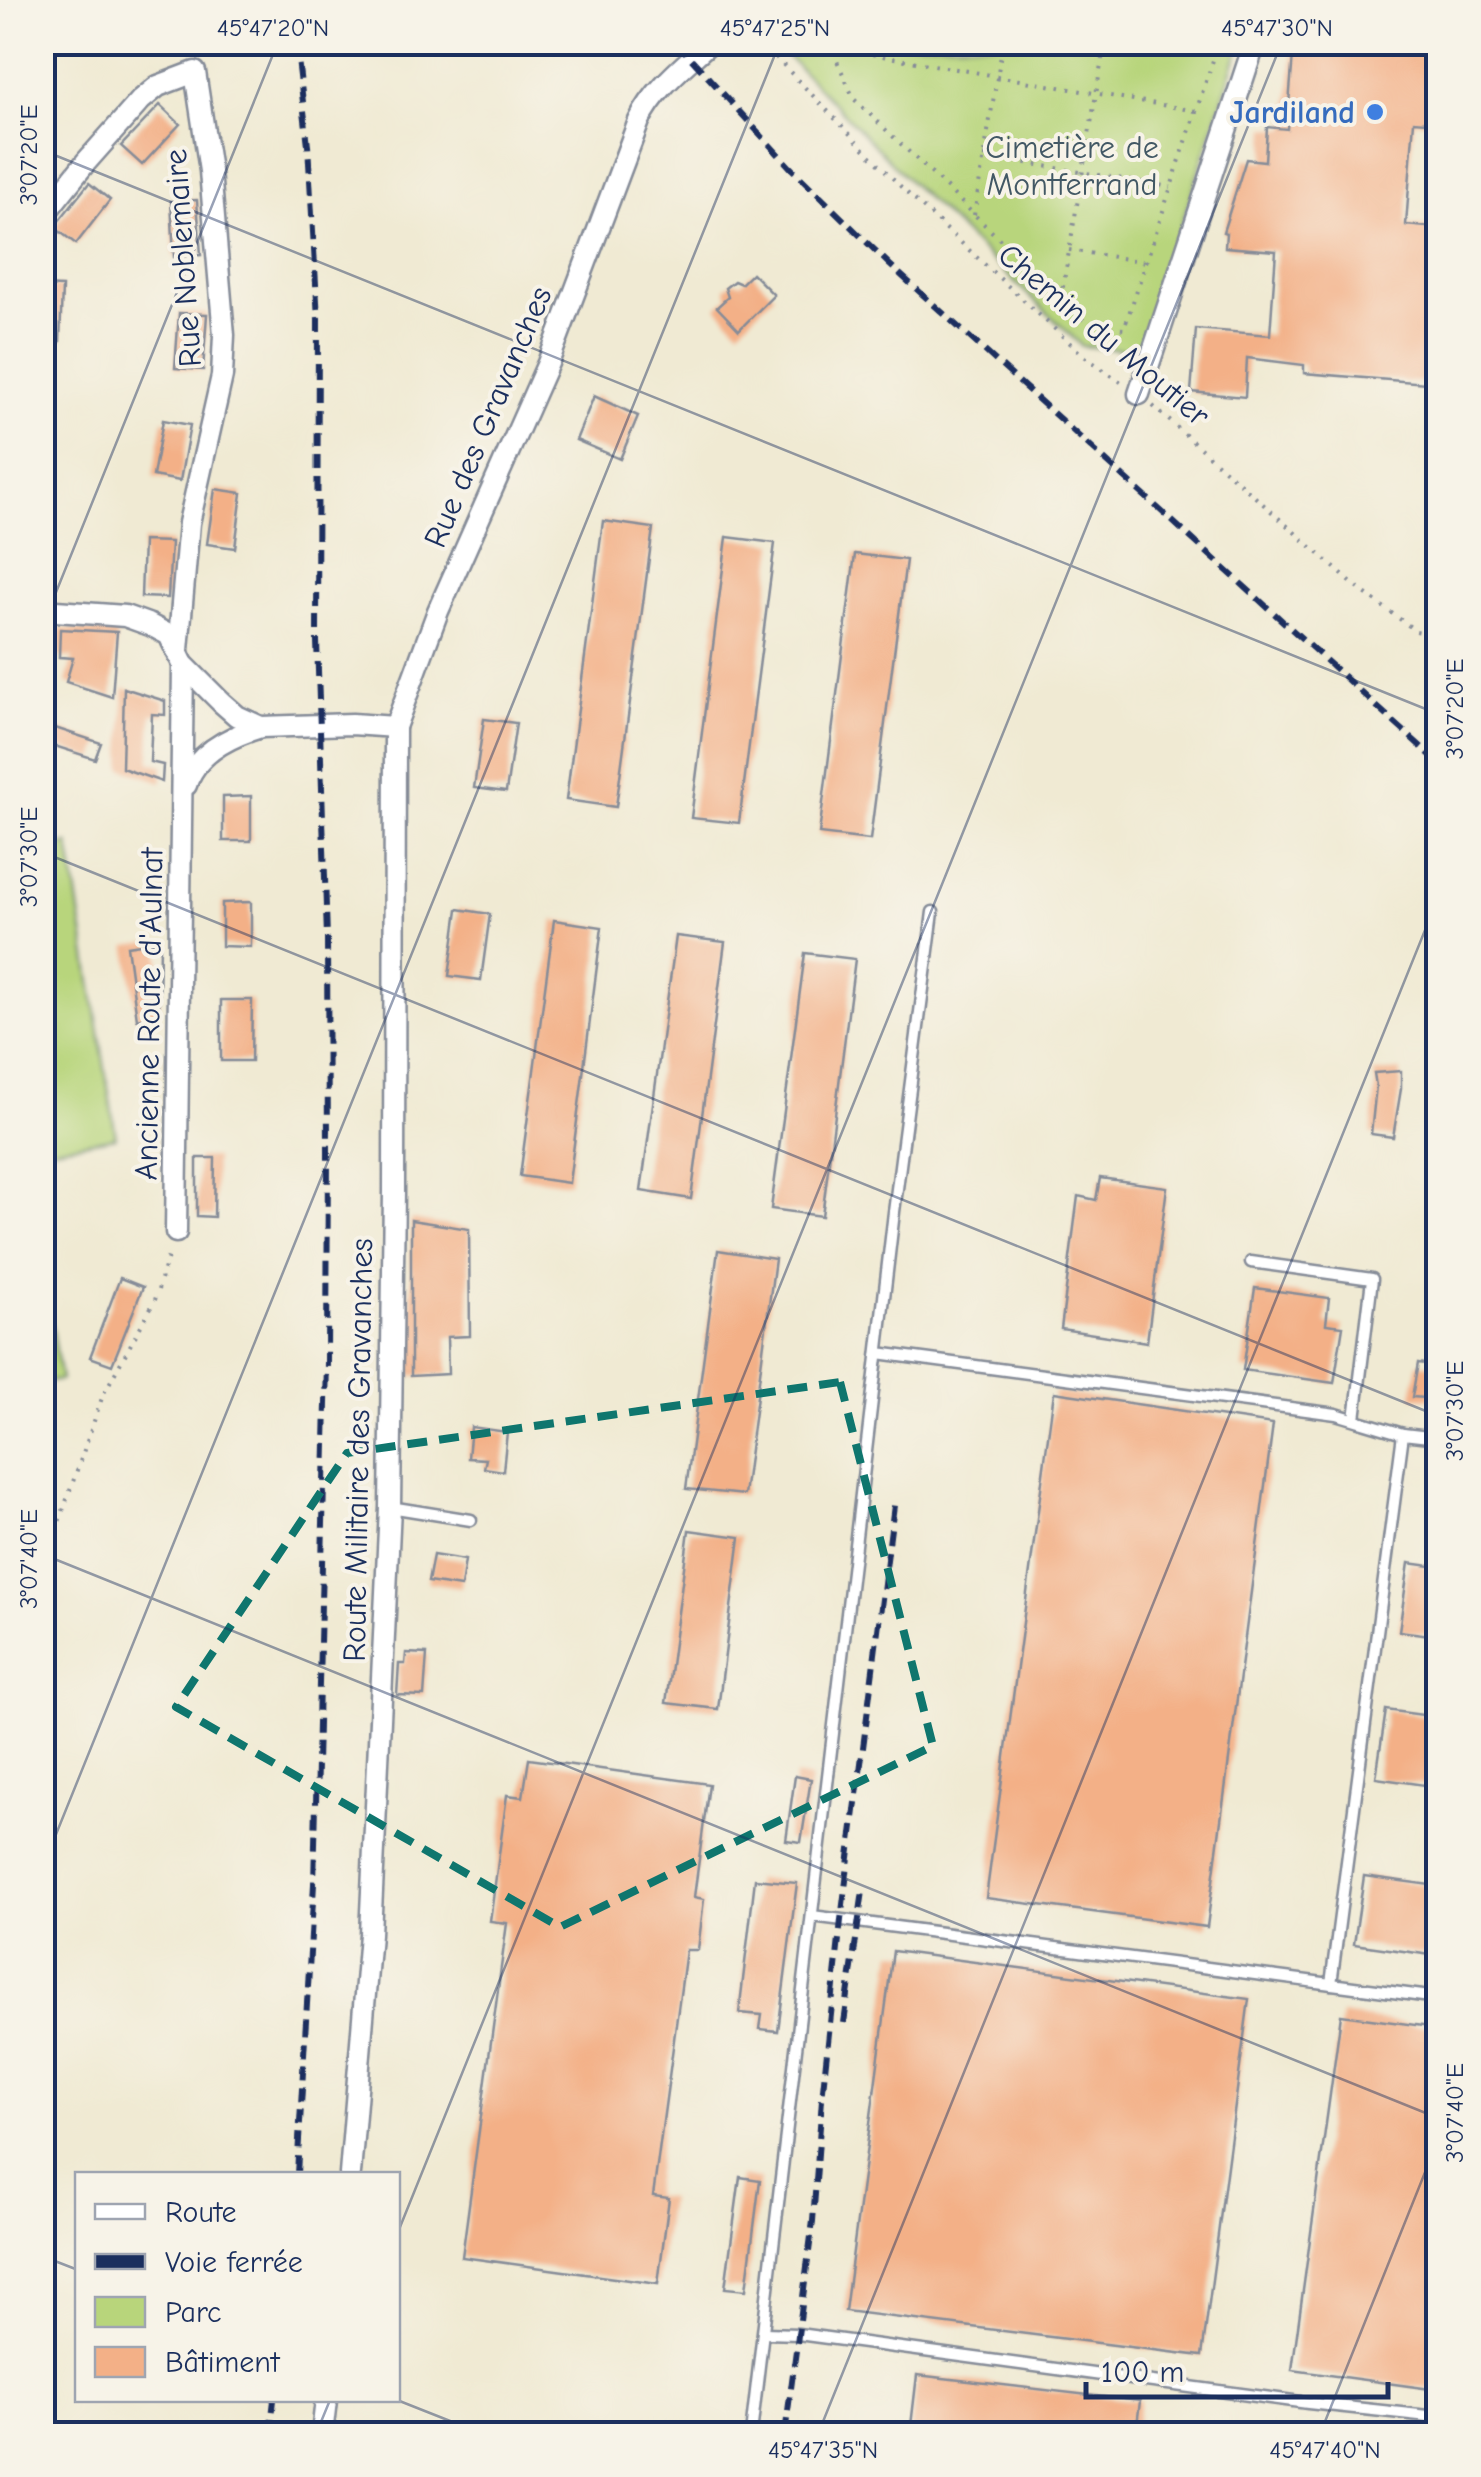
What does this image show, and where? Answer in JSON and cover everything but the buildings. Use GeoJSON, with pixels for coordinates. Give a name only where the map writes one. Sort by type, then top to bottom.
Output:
{"type":"FeatureCollection","features":[{"type":"Feature","properties":{"kind":"street","name":"Rue des Gravanches"},"geometry":{"type":"LineString","coordinates":[[394,726],[438,611],[548,363],[638,121],[659,88],[710,42]]}},
{"type":"Feature","properties":{"kind":"street"},"geometry":{"type":"LineString","coordinates":[[1139,394],[1255,42]]}},
{"type":"Feature","properties":{"kind":"street","name":"Rue Noblemaire"},"geometry":{"type":"LineString","coordinates":[[42,217],[141,100],[158,86],[194,72],[210,171],[224,335],[222,376],[188,523],[180,657]]}},
{"type":"Feature","properties":{"kind":"street"},"geometry":{"type":"LineString","coordinates":[[42,610],[125,616],[150,625],[169,636],[180,657],[237,716],[270,728],[394,726]]}},
{"type":"Feature","properties":{"kind":"street","name":"Ancienne Route d'Aulnat"},"geometry":{"type":"LineString","coordinates":[[176,1232],[180,657]]}},
{"type":"Feature","properties":{"kind":"street","name":"Route Militaire des Gravanches"},"geometry":{"type":"LineString","coordinates":[[350,2172],[370,1934],[390,1508],[394,726]]}},
{"type":"Feature","properties":{"kind":"street","name":"Ancienne Route d'Aulnat"},"geometry":{"type":"LineString","coordinates":[[182,797],[200,759],[243,733],[270,728]]}},
{"type":"Feature","properties":{"kind":"street"},"geometry":{"type":"LineString","coordinates":[[322,2434],[326,2402]]}},
{"type":"Feature","properties":{"kind":"lane"},"geometry":{"type":"LineString","coordinates":[[751,2434],[933,912]]}},
{"type":"Feature","properties":{"kind":"lane"},"geometry":{"type":"LineString","coordinates":[[1251,1262],[1372,1278],[1355,1419]]}},
{"type":"Feature","properties":{"kind":"lane"},"geometry":{"type":"LineString","coordinates":[[878,1352],[1317,1412],[1402,1434],[1438,1438]]}},
{"type":"Feature","properties":{"kind":"lane"},"geometry":{"type":"LineString","coordinates":[[1330,1984],[1402,1434]]}},
{"type":"Feature","properties":{"kind":"lane"},"geometry":{"type":"LineString","coordinates":[[390,1508],[471,1520]]}},
{"type":"Feature","properties":{"kind":"lane"},"geometry":{"type":"LineString","coordinates":[[812,1916],[1438,1998]]}},
{"type":"Feature","properties":{"kind":"lane"},"geometry":{"type":"LineString","coordinates":[[764,2333],[798,2334],[1438,2418]]}},
{"type":"Feature","properties":{"kind":"path","name":"Chemin du Moutier"},"geometry":{"type":"LineString","coordinates":[[761,42],[905,191],[1084,356],[1139,394],[1356,586],[1416,631],[1438,635]]}},
{"type":"Feature","properties":{"kind":"path"},"geometry":{"type":"LineString","coordinates":[[974,216],[1003,42]]}},
{"type":"Feature","properties":{"kind":"path"},"geometry":{"type":"LineString","coordinates":[[1061,298],[1105,42]]}},
{"type":"Feature","properties":{"kind":"path"},"geometry":{"type":"LineString","coordinates":[[831,45],[854,99],[974,216],[1089,324],[1124,328],[1219,42]]}},
{"type":"Feature","properties":{"kind":"path"},"geometry":{"type":"LineString","coordinates":[[831,45],[1196,112]]}},
{"type":"Feature","properties":{"kind":"path"},"geometry":{"type":"LineString","coordinates":[[984,156],[1171,187]]}},
{"type":"Feature","properties":{"kind":"path"},"geometry":{"type":"LineString","coordinates":[[1069,250],[1146,262]]}},
{"type":"Feature","properties":{"kind":"path"},"geometry":{"type":"LineString","coordinates":[[42,1603],[56,1531],[102,1395],[155,1300],[176,1232]]}},
{"type":"Feature","properties":{"kind":"highlighted area"},"geometry":{"type":"Polygon","coordinates":[[[840,1382],[933,1746],[560,1927],[176,1707],[347,1453],[840,1382]]]}},
{"type":"Feature","properties":{"kind":"green space","name":"Cimetière de Montferrand"},"geometry":{"type":"Polygon","coordinates":[[[775,43],[1241,43],[1140,351],[1082,346],[915,187],[775,43]]]}},
{"type":"Feature","properties":{"kind":"green space"},"geometry":{"type":"Polygon","coordinates":[[[69,844],[116,1137],[43,1150],[43,849],[69,844]]]}},
{"type":"Feature","properties":{"kind":"green space"},"geometry":{"type":"Polygon","coordinates":[[[43,1271],[61,1380],[42,1383],[43,1271]]]}},
{"type":"Feature","properties":{"kind":"railway"},"geometry":{"type":"LineString","coordinates":[[296,42],[308,145],[318,319],[317,641],[327,937],[328,1151],[327,1363],[314,1884],[297,2172]]}},
{"type":"Feature","properties":{"kind":"railway"},"geometry":{"type":"LineString","coordinates":[[676,42],[790,167],[890,265],[1438,762]]}},
{"type":"Feature","properties":{"kind":"railway"},"geometry":{"type":"LineString","coordinates":[[785,2434],[813,2221],[841,1920],[894,1505]]}},
{"type":"Feature","properties":{"kind":"railway"},"geometry":{"type":"LineString","coordinates":[[844,2023],[863,1891]]}},
{"type":"Feature","properties":{"kind":"railway"},"geometry":{"type":"LineString","coordinates":[[270,2434],[274,2402]]}},
{"type":"Feature","properties":{"kind":"place","name":"Jardiland"},"geometry":{"type":"Point","coordinates":[1375,112]}}]}
